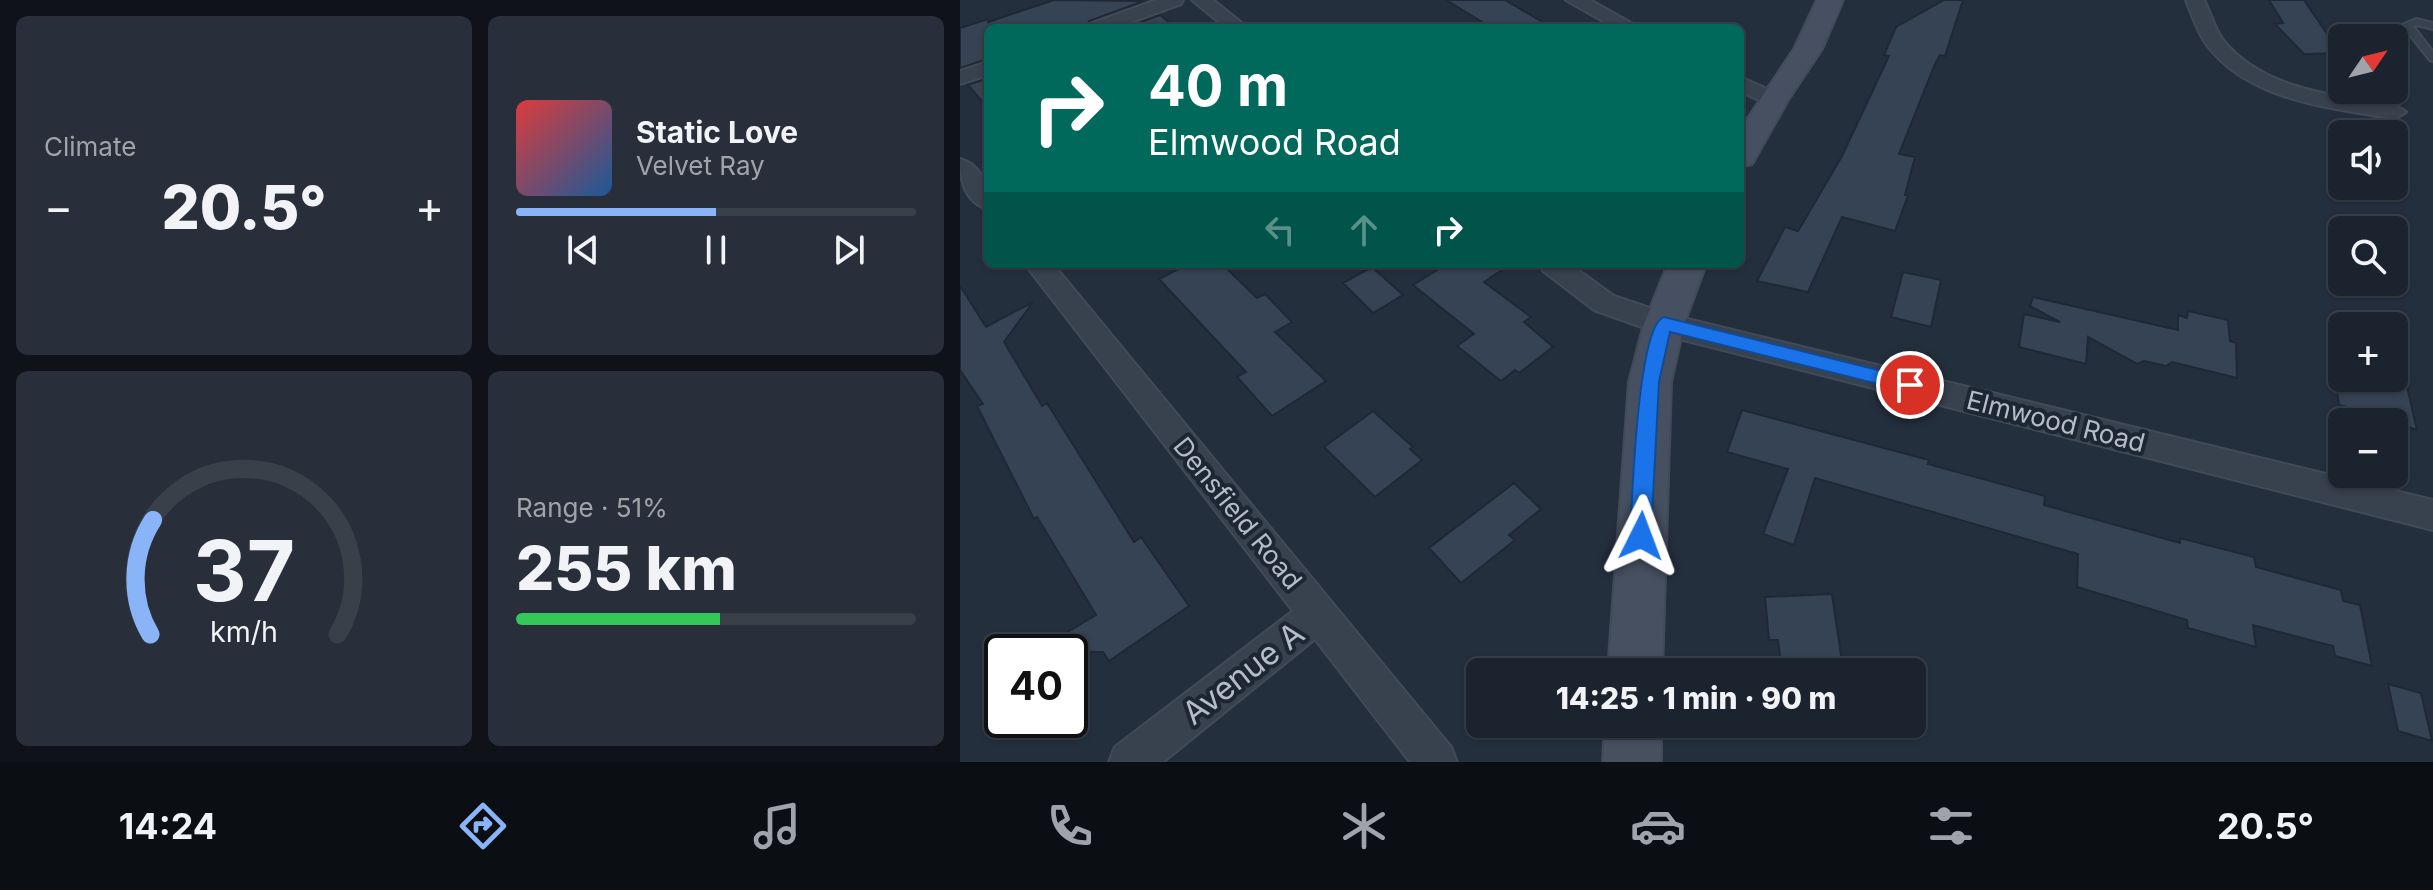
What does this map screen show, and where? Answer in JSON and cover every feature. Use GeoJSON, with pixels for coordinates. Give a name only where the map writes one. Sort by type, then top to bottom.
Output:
{"type":"FeatureCollection","features":[{"type":"Feature","properties":{"kind":"street"},"geometry":{"type":"LineString","coordinates":[[1108,24],[1174,0]]}},
{"type":"Feature","properties":{"kind":"street"},"geometry":{"type":"LineString","coordinates":[[1201,0],[1233,24]]}},
{"type":"Feature","properties":{"kind":"street"},"geometry":{"type":"LineString","coordinates":[[1575,0],[1622,24]]}},
{"type":"Feature","properties":{"kind":"street"},"geometry":{"type":"LineString","coordinates":[[1744,150],[1808,49],[1830,0]]}},
{"type":"Feature","properties":{"kind":"street"},"geometry":{"type":"LineString","coordinates":[[2195,0],[2215,44],[2240,66],[2276,86],[2327,101],[2395,112]]}},
{"type":"Feature","properties":{"kind":"street"},"geometry":{"type":"LineString","coordinates":[[960,78],[984,69]]}},
{"type":"Feature","properties":{"kind":"street"},"geometry":{"type":"LineString","coordinates":[[1744,85],[1773,100]]}},
{"type":"Feature","properties":{"kind":"street"},"geometry":{"type":"LineString","coordinates":[[960,166],[984,196]]}},
{"type":"Feature","properties":{"kind":"street","name":"Densfield Road"},"geometry":{"type":"LineString","coordinates":[[1041,268],[1436,762]]}},
{"type":"Feature","properties":{"kind":"street","name":"Elmwood Road"},"geometry":{"type":"LineString","coordinates":[[1557,268],[1604,303],[1664,324],[2433,515]]}},
{"type":"Feature","properties":{"kind":"street"},"geometry":{"type":"LineString","coordinates":[[1636,658],[1650,382],[1664,324],[1685,268]]}},
{"type":"Feature","properties":{"kind":"street","name":"Avenue A"},"geometry":{"type":"LineString","coordinates":[[1130,762],[1318,614]]}},
{"type":"Feature","properties":{"kind":"street"},"geometry":{"type":"LineString","coordinates":[[1632,762],[1633,738]]}},
{"type":"Feature","properties":{"kind":"lane"},"geometry":{"type":"LineString","coordinates":[[2433,26],[2416,22],[2407,25],[2433,58]]}},
{"type":"Feature","properties":{"kind":"building"},"geometry":{"type":"Polygon","coordinates":[[[1054,0],[1144,1],[1087,24],[984,24],[984,60],[960,68],[960,28],[988,19],[988,22],[1054,0]]]}},
{"type":"Feature","properties":{"kind":"building"},"geometry":{"type":"Polygon","coordinates":[[[1446,0],[1505,0],[1546,24],[1485,24],[1446,0]]]}},
{"type":"Feature","properties":{"kind":"building"},"geometry":{"type":"Polygon","coordinates":[[[1944,0],[1963,0],[1945,56],[1940,55],[1935,64],[1899,154],[1915,157],[1905,195],[1908,195],[1895,231],[1842,217],[1808,292],[1757,281],[1785,227],[1798,231],[1842,156],[1889,56],[1884,55],[1896,27],[1944,0]]]}},
{"type":"Feature","properties":{"kind":"building"},"geometry":{"type":"Polygon","coordinates":[[[2269,0],[2304,0],[2328,35],[2328,53],[2304,54],[2275,24],[2283,23],[2269,0]]]}},
{"type":"Feature","properties":{"kind":"building"},"geometry":{"type":"Polygon","coordinates":[[[1160,15],[1171,24],[1135,24],[1160,15]]]}},
{"type":"Feature","properties":{"kind":"building"},"geometry":{"type":"Polygon","coordinates":[[[984,79],[984,103],[968,85],[984,79]]]}},
{"type":"Feature","properties":{"kind":"building"},"geometry":{"type":"Polygon","coordinates":[[[1180,268],[1226,268],[1257,298],[1265,294],[1292,322],[1275,332],[1326,381],[1272,416],[1237,377],[1246,372],[1159,279],[1180,268]]]}},
{"type":"Feature","properties":{"kind":"building"},"geometry":{"type":"Polygon","coordinates":[[[1373,268],[1403,295],[1373,313],[1343,283],[1373,268]]]}},
{"type":"Feature","properties":{"kind":"building"},"geometry":{"type":"Polygon","coordinates":[[[1441,268],[1505,268],[1484,282],[1531,317],[1524,322],[1553,347],[1519,373],[1515,370],[1501,381],[1457,346],[1474,334],[1413,285],[1441,268]]]}},
{"type":"Feature","properties":{"kind":"building"},"geometry":{"type":"Polygon","coordinates":[[[1903,272],[1941,280],[1931,327],[1891,317],[1903,272]]]}},
{"type":"Feature","properties":{"kind":"building"},"geometry":{"type":"Polygon","coordinates":[[[960,286],[986,327],[1033,302],[1004,342],[1042,406],[1047,403],[1134,542],[1141,537],[1189,606],[1109,661],[1103,652],[1088,652],[1088,634],[1064,634],[1096,615],[1037,517],[1034,519],[977,406],[983,404],[960,370],[960,286]]]}},
{"type":"Feature","properties":{"kind":"building"},"geometry":{"type":"Polygon","coordinates":[[[2033,297],[2178,330],[2178,315],[2187,318],[2188,311],[2228,320],[2230,341],[2236,343],[2237,378],[2172,362],[2166,366],[2144,361],[2137,364],[2088,337],[2086,364],[2019,347],[2024,314],[2060,322],[2030,306],[2033,297]]]}},
{"type":"Feature","properties":{"kind":"building"},"geometry":{"type":"Polygon","coordinates":[[[2408,391],[2417,430],[2408,427],[2408,408],[2352,408],[2339,405],[2337,392],[2408,391]]]}},
{"type":"Feature","properties":{"kind":"building"},"geometry":{"type":"Polygon","coordinates":[[[1742,410],[1929,460],[1928,464],[2045,496],[2044,505],[2180,543],[2180,538],[2254,557],[2256,567],[2341,590],[2343,601],[2360,605],[2372,666],[2335,656],[2333,646],[2253,625],[2256,647],[2188,628],[2187,620],[2077,587],[2078,554],[1815,478],[1794,545],[1763,534],[1788,469],[1727,452],[1742,410]]]}},
{"type":"Feature","properties":{"kind":"building"},"geometry":{"type":"Polygon","coordinates":[[[1373,411],[1413,447],[1410,449],[1422,460],[1375,497],[1324,447],[1373,411]]]}},
{"type":"Feature","properties":{"kind":"building"},"geometry":{"type":"Polygon","coordinates":[[[1514,483],[1541,509],[1509,535],[1515,540],[1461,583],[1429,548],[1514,483]]]}},
{"type":"Feature","properties":{"kind":"building"},"geometry":{"type":"Polygon","coordinates":[[[1832,594],[1841,658],[1780,658],[1778,640],[1769,640],[1765,597],[1832,594]]]}},
{"type":"Feature","properties":{"kind":"building"},"geometry":{"type":"Polygon","coordinates":[[[2388,684],[2421,693],[2432,741],[2398,731],[2388,684]]]}},
{"type":"Feature","properties":{"kind":"route"},"geometry":{"type":"LineString","coordinates":[[1641,536],[1650,382],[1664,324],[1910,385]]}}]}
